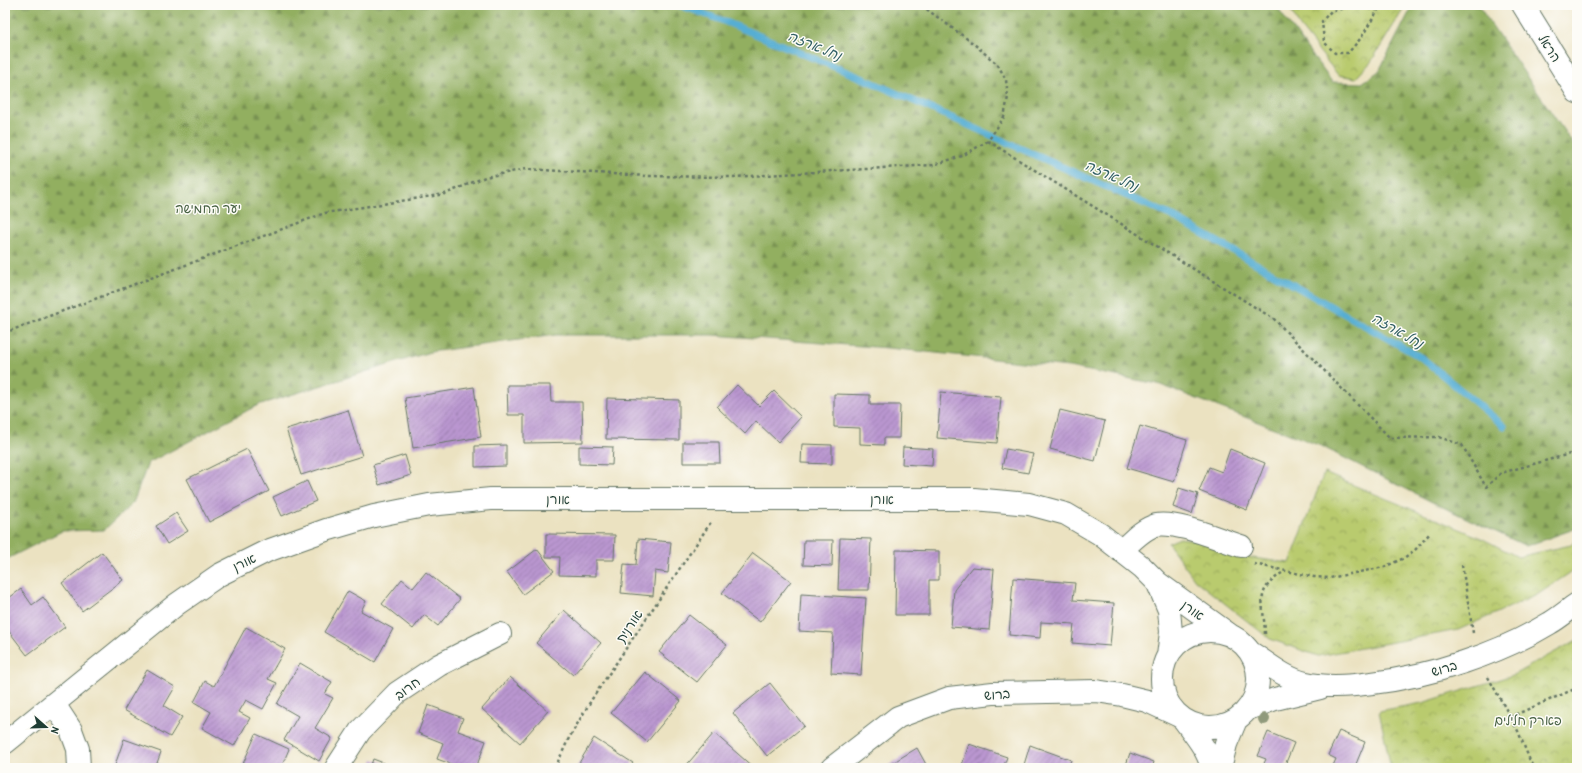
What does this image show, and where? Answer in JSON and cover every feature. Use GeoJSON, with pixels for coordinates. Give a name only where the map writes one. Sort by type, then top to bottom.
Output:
{"type":"FeatureCollection","features":[{"type":"Feature","properties":{"kind":"street","name":"הראל"},"geometry":{"type":"LineString","coordinates":[[1523,5],[1577,92]]}},
{"type":"Feature","properties":{"kind":"street","name":"אורן"},"geometry":{"type":"LineString","coordinates":[[5,743],[177,604],[219,575],[267,552],[374,516],[429,505],[491,499],[974,499],[1028,504],[1066,514],[1100,534],[1142,567],[1158,583],[1230,635]]}},
{"type":"Feature","properties":{"kind":"street"},"geometry":{"type":"LineString","coordinates":[[1121,551],[1142,532],[1156,525],[1174,525],[1241,546]]}},
{"type":"Feature","properties":{"kind":"street","name":"אורן"},"geometry":{"type":"LineString","coordinates":[[1158,583],[1169,610],[1171,632],[1168,656]]}},
{"type":"Feature","properties":{"kind":"street","name":"ברוש"},"geometry":{"type":"LineString","coordinates":[[1550,623],[1577,598]]}},
{"type":"Feature","properties":{"kind":"street","name":"ברוש"},"geometry":{"type":"LineString","coordinates":[[1242,715],[1268,701],[1290,694],[1331,686],[1355,685],[1396,680],[1431,672],[1476,658],[1500,649],[1550,623],[1577,604]]}},
{"type":"Feature","properties":{"kind":"street"},"geometry":{"type":"LineString","coordinates":[[1212,768],[1210,760],[1200,741],[1182,718],[1169,706],[1163,692],[1162,678],[1164,664],[1168,656],[1176,645],[1188,636],[1202,631],[1216,631],[1230,635],[1241,642],[1257,656],[1256,665],[1259,681],[1256,695],[1242,715],[1226,744],[1220,768]]}},
{"type":"Feature","properties":{"kind":"street","name":"חרוב"},"geometry":{"type":"LineString","coordinates":[[336,768],[360,731],[397,693],[439,665],[500,634]]}},
{"type":"Feature","properties":{"kind":"street","name":"ברוש"},"geometry":{"type":"LineString","coordinates":[[1257,656],[1282,673],[1305,683],[1331,686]]}},
{"type":"Feature","properties":{"kind":"street","name":"ברוש"},"geometry":{"type":"LineString","coordinates":[[832,768],[898,717],[949,698],[993,693],[1096,691],[1147,701],[1182,718]]}},
{"type":"Feature","properties":{"kind":"street"},"geometry":{"type":"LineString","coordinates":[[54,704],[71,730],[78,749],[79,768]]}},
{"type":"Feature","properties":{"kind":"street"},"geometry":{"type":"LineString","coordinates":[[1182,718],[1196,726],[1210,728],[1224,726],[1242,715]]}},
{"type":"Feature","properties":{"kind":"path"},"geometry":{"type":"LineString","coordinates":[[5,334],[12,330],[325,214],[445,194],[485,177],[512,171],[526,169],[647,176],[733,177],[933,164],[962,156],[988,142],[1004,117],[1008,97],[1006,80],[998,65],[920,5]]}},
{"type":"Feature","properties":{"kind":"path"},"geometry":{"type":"LineString","coordinates":[[1378,10],[1364,7],[1350,7],[1331,11],[1322,21],[1324,42],[1335,53],[1348,53],[1361,38],[1378,10],[1380,5]]}},
{"type":"Feature","properties":{"kind":"path"},"geometry":{"type":"LineString","coordinates":[[988,142],[1274,319],[1390,438],[1439,437],[1462,445],[1486,487],[1501,473],[1577,452]]}},
{"type":"Feature","properties":{"kind":"path","name":"אורנית"},"geometry":{"type":"LineString","coordinates":[[555,768],[569,738],[592,699],[726,498]]}},
{"type":"Feature","properties":{"kind":"path"},"geometry":{"type":"LineString","coordinates":[[1241,546],[1237,560],[1314,577],[1330,578],[1384,567],[1404,558],[1415,550],[1430,533]]}},
{"type":"Feature","properties":{"kind":"path"},"geometry":{"type":"LineString","coordinates":[[1462,565],[1476,658],[1518,731],[1532,768]]}},
{"type":"Feature","properties":{"kind":"path"},"geometry":{"type":"LineString","coordinates":[[1257,656],[1265,640],[1262,599],[1264,590],[1268,583],[1285,571]]}},
{"type":"Feature","properties":{"kind":"path"},"geometry":{"type":"LineString","coordinates":[[1510,717],[1577,688]]}},
{"type":"Feature","properties":{"kind":"green space","name":"יער החמישה"},"geometry":{"type":"Polygon","coordinates":[[[5,5],[1275,5],[1332,82],[1362,83],[1379,71],[1413,5],[1478,5],[1577,150],[1577,528],[1526,546],[1432,502],[1321,446],[1158,384],[1069,367],[888,348],[713,335],[556,335],[430,352],[258,405],[148,463],[133,503],[104,530],[62,531],[5,560],[5,5]]]}},
{"type":"Feature","properties":{"kind":"green space"},"geometry":{"type":"Polygon","coordinates":[[[1288,5],[1406,5],[1371,62],[1356,78],[1338,75],[1300,27],[1288,5]]]}},
{"type":"Feature","properties":{"kind":"green space"},"geometry":{"type":"Polygon","coordinates":[[[1324,473],[1479,537],[1518,557],[1571,545],[1577,539],[1577,568],[1537,595],[1458,630],[1318,656],[1270,639],[1195,580],[1168,543],[1180,538],[1207,542],[1252,558],[1290,563],[1324,473]]]}},
{"type":"Feature","properties":{"kind":"green space","name":"פארק חלילים"},"geometry":{"type":"Polygon","coordinates":[[[1577,640],[1577,768],[1391,768],[1379,711],[1422,703],[1513,675],[1577,640]]]}},
{"type":"Feature","properties":{"kind":"building"},"geometry":{"type":"Polygon","coordinates":[[[507,385],[550,385],[551,402],[582,402],[583,442],[524,443],[524,415],[508,415],[507,385]]]}},
{"type":"Feature","properties":{"kind":"building"},"geometry":{"type":"Polygon","coordinates":[[[737,385],[759,406],[774,391],[801,417],[778,442],[756,421],[745,434],[717,407],[737,385]]]}},
{"type":"Feature","properties":{"kind":"building"},"geometry":{"type":"Polygon","coordinates":[[[474,387],[481,437],[413,448],[405,398],[474,387]]]}},
{"type":"Feature","properties":{"kind":"building"},"geometry":{"type":"Polygon","coordinates":[[[941,392],[1001,397],[997,443],[937,438],[941,392]]]}},
{"type":"Feature","properties":{"kind":"building"},"geometry":{"type":"Polygon","coordinates":[[[834,394],[870,395],[870,405],[900,405],[899,438],[884,438],[884,445],[860,444],[860,428],[834,427],[834,394]]]}},
{"type":"Feature","properties":{"kind":"building"},"geometry":{"type":"Polygon","coordinates":[[[607,398],[679,400],[679,440],[606,439],[607,398]]]}},
{"type":"Feature","properties":{"kind":"building"},"geometry":{"type":"Polygon","coordinates":[[[348,410],[362,456],[301,475],[286,429],[348,410]]]}},
{"type":"Feature","properties":{"kind":"building"},"geometry":{"type":"Polygon","coordinates":[[[1060,410],[1105,421],[1095,461],[1050,449],[1060,410]]]}},
{"type":"Feature","properties":{"kind":"building"},"geometry":{"type":"Polygon","coordinates":[[[1140,426],[1187,440],[1174,482],[1127,468],[1140,426]]]}},
{"type":"Feature","properties":{"kind":"building"},"geometry":{"type":"Polygon","coordinates":[[[683,442],[719,442],[720,463],[683,463],[683,442]]]}},
{"type":"Feature","properties":{"kind":"building"},"geometry":{"type":"Polygon","coordinates":[[[802,444],[832,445],[832,464],[801,463],[802,444]]]}},
{"type":"Feature","properties":{"kind":"building"},"geometry":{"type":"Polygon","coordinates":[[[506,445],[506,466],[475,467],[475,446],[506,445]]]}},
{"type":"Feature","properties":{"kind":"building"},"geometry":{"type":"Polygon","coordinates":[[[579,446],[613,447],[612,465],[579,464],[579,446]]]}},
{"type":"Feature","properties":{"kind":"building"},"geometry":{"type":"Polygon","coordinates":[[[903,447],[933,449],[932,466],[902,464],[903,447]]]}},
{"type":"Feature","properties":{"kind":"building"},"geometry":{"type":"Polygon","coordinates":[[[247,449],[269,491],[209,522],[187,479],[247,449]]]}},
{"type":"Feature","properties":{"kind":"building"},"geometry":{"type":"Polygon","coordinates":[[[1006,449],[1033,454],[1028,473],[1002,468],[1006,449]]]}},
{"type":"Feature","properties":{"kind":"building"},"geometry":{"type":"Polygon","coordinates":[[[1230,449],[1265,463],[1247,510],[1199,491],[1209,467],[1222,472],[1230,449]]]}},
{"type":"Feature","properties":{"kind":"building"},"geometry":{"type":"Polygon","coordinates":[[[405,455],[411,475],[379,485],[373,465],[405,455]]]}},
{"type":"Feature","properties":{"kind":"building"},"geometry":{"type":"Polygon","coordinates":[[[307,481],[316,501],[282,516],[273,497],[307,481]]]}},
{"type":"Feature","properties":{"kind":"building"},"geometry":{"type":"Polygon","coordinates":[[[1179,488],[1198,494],[1192,514],[1173,507],[1179,488]]]}},
{"type":"Feature","properties":{"kind":"building"},"geometry":{"type":"Polygon","coordinates":[[[176,513],[188,531],[167,544],[156,526],[176,513]]]}},
{"type":"Feature","properties":{"kind":"building"},"geometry":{"type":"Polygon","coordinates":[[[546,534],[615,535],[614,560],[596,560],[596,576],[559,575],[560,557],[546,557],[546,534]]]}},
{"type":"Feature","properties":{"kind":"building"},"geometry":{"type":"Polygon","coordinates":[[[840,538],[871,539],[869,590],[838,590],[840,538]]]}},
{"type":"Feature","properties":{"kind":"building"},"geometry":{"type":"Polygon","coordinates":[[[638,539],[671,542],[668,573],[655,571],[653,596],[621,593],[624,564],[636,565],[638,539]]]}},
{"type":"Feature","properties":{"kind":"building"},"geometry":{"type":"Polygon","coordinates":[[[804,540],[833,540],[832,566],[803,565],[804,540]]]}},
{"type":"Feature","properties":{"kind":"building"},"geometry":{"type":"Polygon","coordinates":[[[537,549],[554,571],[523,594],[507,572],[537,549]]]}},
{"type":"Feature","properties":{"kind":"building"},"geometry":{"type":"Polygon","coordinates":[[[896,550],[939,551],[939,580],[929,580],[929,615],[895,615],[896,550]]]}},
{"type":"Feature","properties":{"kind":"building"},"geometry":{"type":"Polygon","coordinates":[[[102,552],[123,580],[82,611],[62,583],[102,552]]]}},
{"type":"Feature","properties":{"kind":"building"},"geometry":{"type":"Polygon","coordinates":[[[753,553],[791,581],[760,622],[722,593],[753,553]]]}},
{"type":"Feature","properties":{"kind":"building"},"geometry":{"type":"Polygon","coordinates":[[[972,567],[994,569],[989,630],[951,627],[954,590],[972,567]]]}},
{"type":"Feature","properties":{"kind":"building"},"geometry":{"type":"Polygon","coordinates":[[[426,572],[460,599],[438,626],[424,615],[413,629],[382,604],[402,579],[413,588],[426,572]]]}},
{"type":"Feature","properties":{"kind":"building"},"geometry":{"type":"Polygon","coordinates":[[[1013,578],[1075,583],[1073,600],[1114,603],[1110,646],[1072,643],[1074,624],[1041,622],[1040,638],[1009,635],[1013,578]]]}},
{"type":"Feature","properties":{"kind":"building"},"geometry":{"type":"Polygon","coordinates":[[[21,589],[32,605],[43,597],[65,627],[27,655],[5,626],[5,601],[21,589]]]}},
{"type":"Feature","properties":{"kind":"building"},"geometry":{"type":"Polygon","coordinates":[[[348,591],[366,601],[361,611],[393,629],[375,662],[324,632],[348,591]]]}},
{"type":"Feature","properties":{"kind":"building"},"geometry":{"type":"Polygon","coordinates":[[[801,594],[866,598],[861,675],[831,673],[833,633],[799,631],[801,594]]]}},
{"type":"Feature","properties":{"kind":"building"},"geometry":{"type":"Polygon","coordinates":[[[564,610],[601,643],[573,675],[536,643],[564,610]]]}},
{"type":"Feature","properties":{"kind":"building"},"geometry":{"type":"Polygon","coordinates":[[[689,615],[727,645],[697,682],[659,652],[689,615]]]}},
{"type":"Feature","properties":{"kind":"building"},"geometry":{"type":"Polygon","coordinates":[[[246,627],[285,649],[268,679],[277,683],[263,709],[246,700],[239,712],[250,718],[234,746],[202,728],[211,712],[194,702],[205,681],[214,686],[246,627]]]}},
{"type":"Feature","properties":{"kind":"building"},"geometry":{"type":"Polygon","coordinates":[[[300,663],[332,682],[325,694],[333,698],[315,728],[332,738],[319,761],[284,740],[298,716],[277,704],[300,663]]]}},
{"type":"Feature","properties":{"kind":"building"},"geometry":{"type":"Polygon","coordinates":[[[147,670],[175,687],[164,706],[182,717],[170,737],[124,710],[147,670]]]}},
{"type":"Feature","properties":{"kind":"building"},"geometry":{"type":"Polygon","coordinates":[[[645,672],[681,701],[647,742],[611,713],[645,672]]]}},
{"type":"Feature","properties":{"kind":"building"},"geometry":{"type":"Polygon","coordinates":[[[510,677],[548,711],[520,743],[482,709],[510,677]]]}},
{"type":"Feature","properties":{"kind":"building"},"geometry":{"type":"Polygon","coordinates":[[[770,683],[804,726],[767,756],[733,713],[770,683]]]}},
{"type":"Feature","properties":{"kind":"building"},"geometry":{"type":"Polygon","coordinates":[[[428,705],[463,718],[458,731],[486,741],[476,768],[462,768],[437,759],[443,743],[418,733],[428,705]]]}},
{"type":"Feature","properties":{"kind":"building"},"geometry":{"type":"Polygon","coordinates":[[[1339,731],[1365,742],[1356,764],[1366,768],[1332,768],[1336,759],[1328,755],[1339,731]]]}},
{"type":"Feature","properties":{"kind":"building"},"geometry":{"type":"Polygon","coordinates":[[[1268,732],[1294,743],[1285,765],[1293,768],[1262,768],[1266,759],[1258,756],[1268,732]]]}},
{"type":"Feature","properties":{"kind":"building"},"geometry":{"type":"Polygon","coordinates":[[[714,733],[754,768],[684,768],[714,733]]]}},
{"type":"Feature","properties":{"kind":"building"},"geometry":{"type":"Polygon","coordinates":[[[256,734],[289,749],[281,768],[248,768],[242,766],[256,734]]]}},
{"type":"Feature","properties":{"kind":"building"},"geometry":{"type":"Polygon","coordinates":[[[594,738],[633,763],[629,768],[576,768],[594,738]]]}},
{"type":"Feature","properties":{"kind":"building"},"geometry":{"type":"Polygon","coordinates":[[[124,739],[161,752],[157,763],[172,768],[114,768],[124,739]]]}},
{"type":"Feature","properties":{"kind":"building"},"geometry":{"type":"Polygon","coordinates":[[[969,744],[1007,757],[1003,768],[961,768],[969,744]]]}},
{"type":"Feature","properties":{"kind":"building"},"geometry":{"type":"Polygon","coordinates":[[[1030,745],[1071,760],[1068,768],[1023,768],[1030,745]]]}},
{"type":"Feature","properties":{"kind":"building"},"geometry":{"type":"Polygon","coordinates":[[[917,748],[928,768],[884,768],[917,748]]]}},
{"type":"Feature","properties":{"kind":"building"},"geometry":{"type":"Polygon","coordinates":[[[1130,753],[1154,762],[1152,768],[1125,768],[1130,753]]]}},
{"type":"Feature","properties":{"kind":"building"},"geometry":{"type":"Polygon","coordinates":[[[373,759],[397,768],[370,768],[373,759]]]}},
{"type":"Feature","properties":{"kind":"waterway","name":"נחל ארזה"},"geometry":{"type":"LineString","coordinates":[[679,5],[721,20],[869,81],[1172,216],[1422,358],[1504,426]]}}]}
